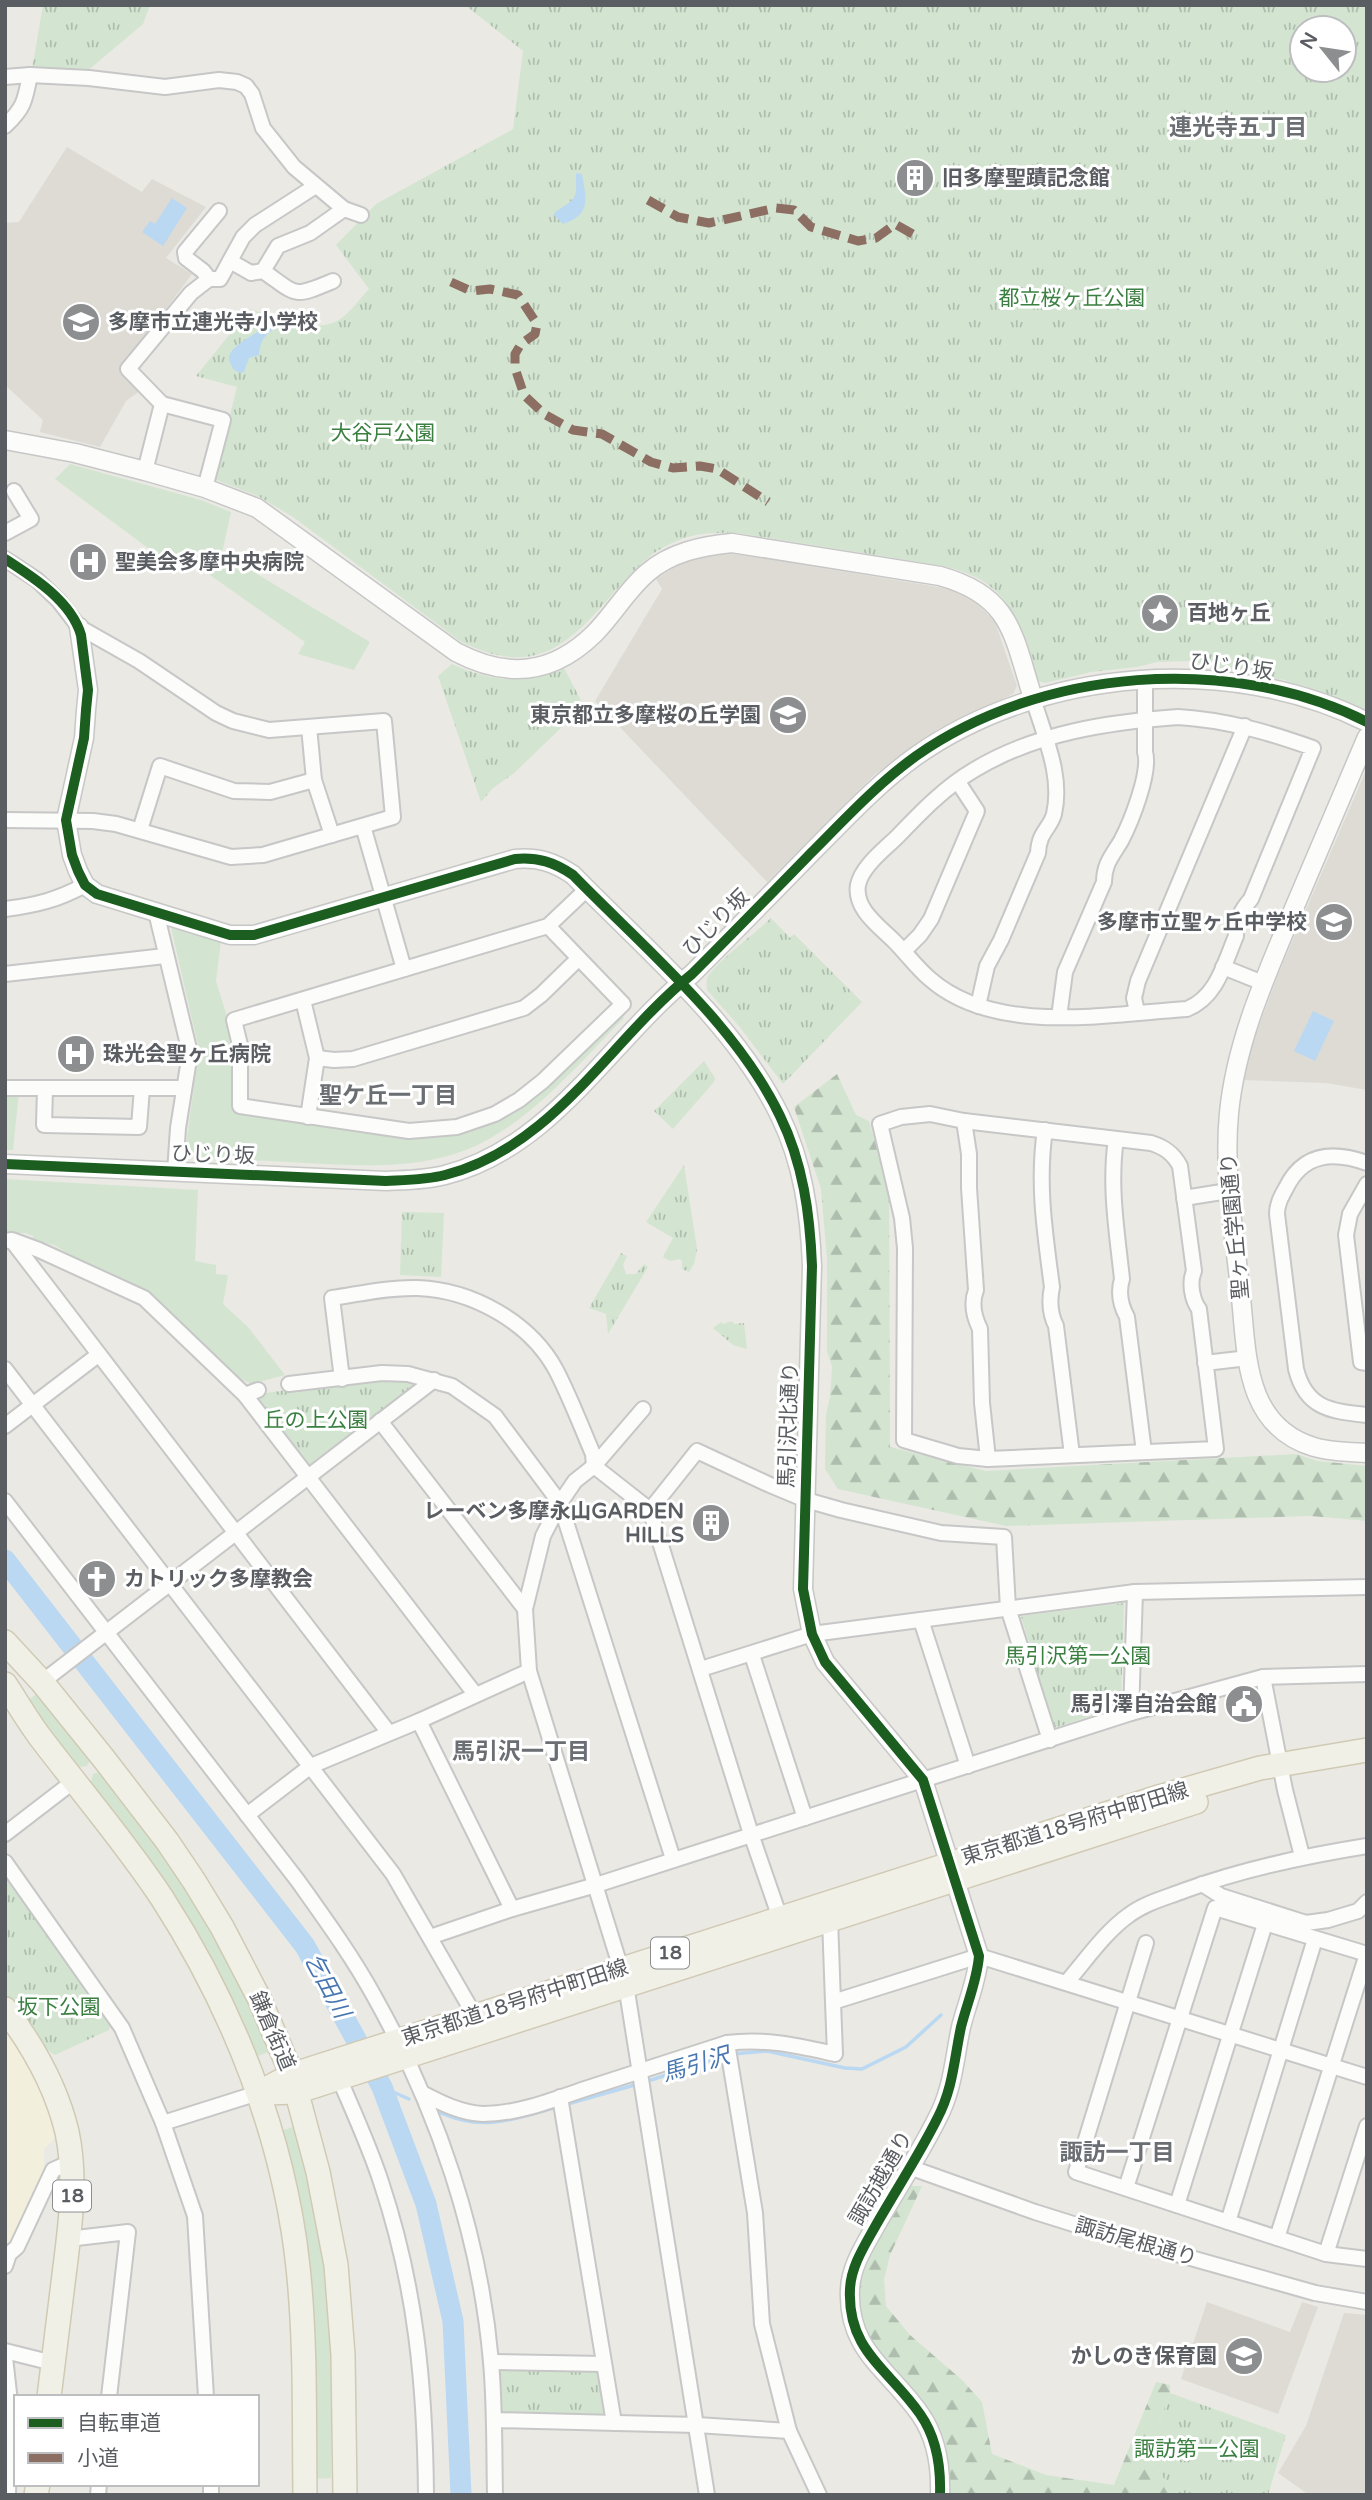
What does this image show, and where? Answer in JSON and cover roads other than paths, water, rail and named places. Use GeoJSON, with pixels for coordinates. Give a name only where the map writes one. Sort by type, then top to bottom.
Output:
{"type":"FeatureCollection","features":[{"type":"Feature","properties":{"kind":"main road","name":"鎌倉街道"},"geometry":{"type":"LineString","coordinates":[[5,1642],[49,1676],[104,1759],[167,1841],[222,1927],[259,1998],[294,2084],[318,2172],[336,2265],[343,2355],[345,2495]]}},
{"type":"Feature","properties":{"kind":"main road"},"geometry":{"type":"LineString","coordinates":[[11,1693],[49,1676]]}},
{"type":"Feature","properties":{"kind":"main road","name":"鎌倉街道"},"geometry":{"type":"LineString","coordinates":[[11,1693],[38,1734],[138,1862],[181,1928],[233,2028],[258,2094],[282,2178],[298,2268],[303,2357],[305,2495]]}},
{"type":"Feature","properties":{"kind":"main road","name":"東京都道18号府中町田線"},"geometry":{"type":"LineString","coordinates":[[397,2049],[624,1977],[830,1919],[1159,1797],[1367,1750]]}},
{"type":"Feature","properties":{"kind":"main road"},"geometry":{"type":"LineString","coordinates":[[74,1781],[104,1759]]}},
{"type":"Feature","properties":{"kind":"main road","name":"東京都道18号府中町田線"},"geometry":{"type":"LineString","coordinates":[[1282,1771],[1367,1765]]}},
{"type":"Feature","properties":{"kind":"main road","name":"東京都道18号府中町田線"},"geometry":{"type":"LineString","coordinates":[[624,1977],[780,1918],[954,1871]]}},
{"type":"Feature","properties":{"kind":"main road","name":"18"},"geometry":{"type":"LineString","coordinates":[[5,2009],[43,2066],[59,2103],[71,2162],[72,2196],[68,2239],[49,2395]]}},
{"type":"Feature","properties":{"kind":"main road","name":"18"},"geometry":{"type":"LineString","coordinates":[[258,2094],[397,2049]]}},
{"type":"Feature","properties":{"kind":"street"},"geometry":{"type":"LineString","coordinates":[[5,126],[20,113],[25,103],[30,75]]}},
{"type":"Feature","properties":{"kind":"street"},"geometry":{"type":"LineString","coordinates":[[5,76],[89,78],[165,87],[219,80],[237,82],[246,86],[252,94],[263,128],[294,167],[314,187],[344,209],[361,215]]}},
{"type":"Feature","properties":{"kind":"street"},"geometry":{"type":"LineString","coordinates":[[205,488],[223,420],[162,404],[128,369],[191,293],[209,279],[220,279],[243,237],[256,225],[314,187]]}},
{"type":"Feature","properties":{"kind":"street"},"geometry":{"type":"LineString","coordinates":[[263,271],[278,246],[310,233],[344,209]]}},
{"type":"Feature","properties":{"kind":"street"},"geometry":{"type":"LineString","coordinates":[[209,279],[186,258],[185,252],[219,211]]}},
{"type":"Feature","properties":{"kind":"street"},"geometry":{"type":"LineString","coordinates":[[230,261],[251,272],[263,271],[294,293],[303,294],[333,281]]}},
{"type":"Feature","properties":{"kind":"street"},"geometry":{"type":"LineString","coordinates":[[145,471],[162,404]]}},
{"type":"Feature","properties":{"kind":"street"},"geometry":{"type":"LineString","coordinates":[[5,440],[75,453],[145,471],[205,488],[257,508],[456,652],[496,669],[521,670],[546,665],[571,653],[594,634],[647,573],[671,557],[698,547],[732,543],[940,576],[963,582],[982,592],[996,605],[1006,620],[1056,774],[1057,792],[1053,818],[1046,825],[1038,842],[1038,853],[1001,940],[995,947],[978,1006]]}},
{"type":"Feature","properties":{"kind":"street"},"geometry":{"type":"LineString","coordinates":[[5,533],[32,519],[14,491]]}},
{"type":"Feature","properties":{"kind":"street"},"geometry":{"type":"LineString","coordinates":[[5,559],[37,580],[59,601],[79,627],[233,721],[269,730],[384,721],[393,817],[263,855],[231,857],[104,822],[5,820]]}},
{"type":"Feature","properties":{"kind":"street"},"geometry":{"type":"LineString","coordinates":[[5,909],[58,900],[85,886],[72,855],[66,820],[84,738],[87,700],[79,627]]}},
{"type":"Feature","properties":{"kind":"street"},"geometry":{"type":"LineString","coordinates":[[1059,1017],[1065,972],[1074,945],[1080,939],[1104,882],[1104,870],[1120,842],[1144,787],[1148,762],[1145,752],[1146,679]]}},
{"type":"Feature","properties":{"kind":"street","name":"ひじり坂"},"geometry":{"type":"LineString","coordinates":[[5,1164],[386,1181],[445,1175],[507,1150],[552,1115],[855,808],[917,756],[967,727],[1033,698],[1146,679],[1200,679],[1250,685],[1311,701],[1367,722]]}},
{"type":"Feature","properties":{"kind":"street"},"geometry":{"type":"LineString","coordinates":[[1178,717],[1245,726],[1313,748],[1251,899],[1244,907],[1235,927],[1236,936],[1223,967],[1210,994],[1196,1005],[1187,1009],[1059,1017],[1001,1012],[978,1006],[955,996],[931,980],[864,910],[858,884],[867,868],[932,802],[973,770],[1001,756],[1098,725],[1178,717]]}},
{"type":"Feature","properties":{"kind":"street"},"geometry":{"type":"LineString","coordinates":[[1138,1012],[1134,998],[1138,981],[1245,726]]}},
{"type":"Feature","properties":{"kind":"street"},"geometry":{"type":"LineString","coordinates":[[309,727],[314,780],[332,835]]}},
{"type":"Feature","properties":{"kind":"street","name":"聖ヶ丘学園通り"},"geometry":{"type":"LineString","coordinates":[[1367,737],[1244,1034],[1233,1084],[1228,1141],[1228,1191],[1248,1358],[1252,1384],[1261,1406],[1287,1434],[1315,1448],[1367,1453]]}},
{"type":"Feature","properties":{"kind":"street"},"geometry":{"type":"LineString","coordinates":[[140,830],[160,766],[234,791],[270,792],[314,780]]}},
{"type":"Feature","properties":{"kind":"street"},"geometry":{"type":"LineString","coordinates":[[904,951],[932,919],[977,810],[958,782]]}},
{"type":"Feature","properties":{"kind":"street"},"geometry":{"type":"LineString","coordinates":[[363,826],[404,969]]}},
{"type":"Feature","properties":{"kind":"street","name":"馬引沢北通り"},"geometry":{"type":"LineString","coordinates":[[85,886],[97,894],[230,935],[254,935],[515,859],[530,858],[560,866],[587,889],[681,984],[745,1057],[759,1079],[781,1117],[803,1182],[810,1220],[812,1266],[803,1589],[812,1634],[834,1675],[923,1780],[954,1871]]}},
{"type":"Feature","properties":{"kind":"street"},"geometry":{"type":"LineString","coordinates":[[548,926],[623,1004],[544,1080],[508,1108],[475,1122],[428,1131],[391,1129],[240,1106],[240,1045],[234,1020],[548,926],[587,889]]}},
{"type":"Feature","properties":{"kind":"street"},"geometry":{"type":"LineString","coordinates":[[156,912],[190,1053],[183,1088],[175,1172]]}},
{"type":"Feature","properties":{"kind":"street"},"geometry":{"type":"LineString","coordinates":[[5,974],[165,956]]}},
{"type":"Feature","properties":{"kind":"street"},"geometry":{"type":"LineString","coordinates":[[317,1058],[353,1059],[524,1008],[578,958]]}},
{"type":"Feature","properties":{"kind":"street"},"geometry":{"type":"LineString","coordinates":[[1223,967],[1263,983]]}},
{"type":"Feature","properties":{"kind":"street"},"geometry":{"type":"LineString","coordinates":[[303,1000],[317,1058],[308,1117]]}},
{"type":"Feature","properties":{"kind":"street"},"geometry":{"type":"LineString","coordinates":[[5,1088],[183,1088]]}},
{"type":"Feature","properties":{"kind":"street"},"geometry":{"type":"LineString","coordinates":[[45,1088],[44,1125],[139,1127],[142,1088]]}},
{"type":"Feature","properties":{"kind":"street"},"geometry":{"type":"LineString","coordinates":[[930,1114],[964,1121],[1151,1143],[1172,1153],[1180,1166],[1194,1271],[1191,1278],[1194,1303],[1199,1309],[1216,1449],[988,1459],[958,1456],[904,1440],[905,1248],[900,1204],[880,1124],[901,1117],[930,1114]]}},
{"type":"Feature","properties":{"kind":"street"},"geometry":{"type":"LineString","coordinates":[[964,1121],[976,1290],[973,1298],[975,1320],[979,1329],[982,1403],[988,1459]]}},
{"type":"Feature","properties":{"kind":"street"},"geometry":{"type":"LineString","coordinates":[[1045,1130],[1040,1162],[1041,1202],[1052,1287],[1052,1317],[1056,1326],[1072,1455]]}},
{"type":"Feature","properties":{"kind":"street"},"geometry":{"type":"LineString","coordinates":[[1116,1139],[1112,1169],[1122,1279],[1120,1288],[1122,1309],[1127,1317],[1144,1452]]}},
{"type":"Feature","properties":{"kind":"street"},"geometry":{"type":"LineString","coordinates":[[1367,1163],[1329,1156],[1310,1161],[1289,1181],[1277,1206],[1277,1214],[1296,1369],[1301,1384],[1314,1401],[1328,1410],[1367,1415]]}},
{"type":"Feature","properties":{"kind":"street"},"geometry":{"type":"LineString","coordinates":[[1367,1184],[1350,1214],[1346,1235],[1361,1362],[1367,1363]]}},
{"type":"Feature","properties":{"kind":"street"},"geometry":{"type":"LineString","coordinates":[[1184,1198],[1228,1191]]}},
{"type":"Feature","properties":{"kind":"street"},"geometry":{"type":"LineString","coordinates":[[9,1241],[389,1733]]}},
{"type":"Feature","properties":{"kind":"street"},"geometry":{"type":"LineString","coordinates":[[9,1241],[39,1250],[144,1298],[252,1392],[308,1477],[475,1694]]}},
{"type":"Feature","properties":{"kind":"street"},"geometry":{"type":"LineString","coordinates":[[342,1379],[332,1298],[396,1288],[419,1288],[439,1290],[472,1299],[514,1323],[532,1338],[555,1368],[593,1454],[593,1465]]}},
{"type":"Feature","properties":{"kind":"street"},"geometry":{"type":"LineString","coordinates":[[5,1426],[98,1355]]}},
{"type":"Feature","properties":{"kind":"street"},"geometry":{"type":"LineString","coordinates":[[1205,1363],[1248,1358]]}},
{"type":"Feature","properties":{"kind":"street"},"geometry":{"type":"LineString","coordinates":[[5,1369],[393,1874],[479,2023]]}},
{"type":"Feature","properties":{"kind":"street"},"geometry":{"type":"LineString","coordinates":[[289,1384],[382,1373],[408,1374],[452,1386],[495,1416],[560,1503],[673,1859]]}},
{"type":"Feature","properties":{"kind":"street"},"geometry":{"type":"LineString","coordinates":[[49,1676],[434,1380]]}},
{"type":"Feature","properties":{"kind":"street"},"geometry":{"type":"LineString","coordinates":[[643,1409],[593,1465],[575,1481],[560,1503],[542,1536],[525,1609],[529,1671],[624,1977],[707,2495]]}},
{"type":"Feature","properties":{"kind":"street"},"geometry":{"type":"LineString","coordinates":[[380,1421],[525,1609]]}},
{"type":"Feature","properties":{"kind":"street"},"geometry":{"type":"LineString","coordinates":[[650,1510],[697,1451],[806,1500],[883,1521],[941,1533],[1004,1537],[1008,1608],[1050,1741]]}},
{"type":"Feature","properties":{"kind":"street"},"geometry":{"type":"LineString","coordinates":[[593,1465],[650,1510],[751,1834],[780,1918]]}},
{"type":"Feature","properties":{"kind":"street"},"geometry":{"type":"LineString","coordinates":[[5,1501],[102,1635],[247,1815],[342,1943],[373,1994],[397,2049],[422,2093],[452,2172],[486,2317],[494,2420],[495,2495]]}},
{"type":"Feature","properties":{"kind":"street"},"geometry":{"type":"LineString","coordinates":[[701,1669],[812,1634],[1135,1592],[1367,1587]]}},
{"type":"Feature","properties":{"kind":"street"},"geometry":{"type":"LineString","coordinates":[[1131,1713],[1135,1592]]}},
{"type":"Feature","properties":{"kind":"street"},"geometry":{"type":"LineString","coordinates":[[921,1620],[968,1766]]}},
{"type":"Feature","properties":{"kind":"street"},"geometry":{"type":"LineString","coordinates":[[752,1655],[805,1818]]}},
{"type":"Feature","properties":{"kind":"street"},"geometry":{"type":"LineString","coordinates":[[247,1815],[311,1766],[529,1671]]}},
{"type":"Feature","properties":{"kind":"street"},"geometry":{"type":"LineString","coordinates":[[430,1937],[1131,1713],[1263,1677],[1367,1674]]}},
{"type":"Feature","properties":{"kind":"street"},"geometry":{"type":"LineString","coordinates":[[1263,1677],[1302,1856]]}},
{"type":"Feature","properties":{"kind":"street"},"geometry":{"type":"LineString","coordinates":[[419,1721],[512,1909]]}},
{"type":"Feature","properties":{"kind":"street"},"geometry":{"type":"LineString","coordinates":[[5,1834],[74,1781]]}},
{"type":"Feature","properties":{"kind":"street"},"geometry":{"type":"LineString","coordinates":[[1067,1983],[1098,1944],[1128,1915],[1146,1905],[1202,1884],[1302,1856],[1367,1846]]}},
{"type":"Feature","properties":{"kind":"street"},"geometry":{"type":"LineString","coordinates":[[5,1862],[122,2028],[163,2123],[195,2216],[206,2395]]}},
{"type":"Feature","properties":{"kind":"street","name":"諏訪越通り"},"geometry":{"type":"LineString","coordinates":[[940,2495],[939,2458],[933,2439],[920,2414],[867,2353],[857,2337],[851,2318],[850,2284],[855,2268],[951,2090],[961,2026],[977,1976],[979,1956],[954,1871]]}},
{"type":"Feature","properties":{"kind":"street"},"geometry":{"type":"LineString","coordinates":[[1202,1884],[1221,1896],[1306,1923],[1358,1911],[1367,1902]]}},
{"type":"Feature","properties":{"kind":"street"},"geometry":{"type":"LineString","coordinates":[[1126,2188],[1215,1908],[1367,1954],[1277,2238]]}},
{"type":"Feature","properties":{"kind":"street"},"geometry":{"type":"LineString","coordinates":[[422,2093],[441,2104],[481,2114],[562,2104],[640,2073],[729,2051],[751,2040],[770,2040],[835,2054],[830,1919]]}},
{"type":"Feature","properties":{"kind":"street"},"geometry":{"type":"LineString","coordinates":[[1177,2204],[1265,1923]]}},
{"type":"Feature","properties":{"kind":"street"},"geometry":{"type":"LineString","coordinates":[[1228,2222],[1315,1939]]}},
{"type":"Feature","properties":{"kind":"street"},"geometry":{"type":"LineString","coordinates":[[1146,1943],[1076,2172],[1326,2254],[1367,2259]]}},
{"type":"Feature","properties":{"kind":"street"},"geometry":{"type":"LineString","coordinates":[[833,2002],[979,1956],[1367,2077]]}},
{"type":"Feature","properties":{"kind":"street"},"geometry":{"type":"LineString","coordinates":[[729,2051],[755,2213],[762,2324],[789,2431],[819,2495]]}},
{"type":"Feature","properties":{"kind":"street"},"geometry":{"type":"LineString","coordinates":[[342,2067],[381,2181],[405,2269],[423,2379],[426,2495]]}},
{"type":"Feature","properties":{"kind":"street"},"geometry":{"type":"LineString","coordinates":[[163,2123],[258,2094]]}},
{"type":"Feature","properties":{"kind":"street"},"geometry":{"type":"LineString","coordinates":[[562,2104],[614,2423]]}},
{"type":"Feature","properties":{"kind":"street"},"geometry":{"type":"LineString","coordinates":[[1326,2254],[1367,2126]]}},
{"type":"Feature","properties":{"kind":"street"},"geometry":{"type":"LineString","coordinates":[[5,2266],[9,2254],[17,2247],[53,2170],[71,2162]]}},
{"type":"Feature","properties":{"kind":"street","name":"諏訪尾根通り"},"geometry":{"type":"LineString","coordinates":[[909,2167],[1102,2233],[1315,2293],[1367,2302]]}},
{"type":"Feature","properties":{"kind":"street"},"geometry":{"type":"LineString","coordinates":[[180,2218],[195,2216]]}},
{"type":"Feature","properties":{"kind":"street"},"geometry":{"type":"LineString","coordinates":[[68,2239],[131,2230],[109,2395]]}},
{"type":"Feature","properties":{"kind":"street"},"geometry":{"type":"LineString","coordinates":[[8,2495],[10,2402],[5,2354],[53,2363]]}},
{"type":"Feature","properties":{"kind":"street"},"geometry":{"type":"LineString","coordinates":[[491,2362],[604,2364]]}},
{"type":"Feature","properties":{"kind":"street"},"geometry":{"type":"LineString","coordinates":[[494,2420],[697,2425],[789,2431]]}},
{"type":"Feature","properties":{"kind":"water"},"geometry":{"type":"Polygon","coordinates":[[[576,173],[582,174],[585,205],[579,216],[563,224],[554,215],[574,197],[576,173]]]}},
{"type":"Feature","properties":{"kind":"water"},"geometry":{"type":"Polygon","coordinates":[[[172,198],[187,208],[163,246],[142,232],[150,221],[155,224],[172,198]]]}},
{"type":"Feature","properties":{"kind":"water"},"geometry":{"type":"Polygon","coordinates":[[[268,326],[279,328],[264,338],[259,355],[249,358],[244,372],[233,369],[230,353],[268,326]]]}},
{"type":"Feature","properties":{"kind":"water"},"geometry":{"type":"Polygon","coordinates":[[[1313,1011],[1334,1021],[1315,1061],[1294,1051],[1313,1011]]]}},
{"type":"Feature","properties":{"kind":"waterway","name":"乞田川"},"geometry":{"type":"LineString","coordinates":[[5,1560],[305,1946],[382,2087],[426,2204],[453,2321],[461,2495]]}},
{"type":"Feature","properties":{"kind":"waterway","name":"馬引沢"},"geometry":{"type":"LineString","coordinates":[[732,2054],[767,2051],[845,2068],[862,2069],[906,2047],[941,2015]]}},
{"type":"Feature","properties":{"kind":"waterway","name":"馬引沢"},"geometry":{"type":"LineString","coordinates":[[645,2082],[724,2056]]}},
{"type":"Feature","properties":{"kind":"waterway","name":"馬引沢"},"geometry":{"type":"LineString","coordinates":[[564,2105],[638,2084]]}},
{"type":"Feature","properties":{"kind":"waterway","name":"馬引沢"},"geometry":{"type":"LineString","coordinates":[[382,2087],[409,2099]]}},
{"type":"Feature","properties":{"kind":"waterway","name":"馬引沢"},"geometry":{"type":"LineString","coordinates":[[441,2113],[457,2119],[485,2123],[513,2119],[557,2107]]}},
{"type":"Feature","properties":{"kind":"place","name":"旧多摩聖蹟記念館"},"geometry":{"type":"Point","coordinates":[915,178]}},
{"type":"Feature","properties":{"kind":"place","name":"多摩市立連光寺小学校"},"geometry":{"type":"Point","coordinates":[81,322]}},
{"type":"Feature","properties":{"kind":"place","name":"聖美会多摩中央病院"},"geometry":{"type":"Point","coordinates":[88,562]}},
{"type":"Feature","properties":{"kind":"place","name":"百地ヶ丘"},"geometry":{"type":"Point","coordinates":[1160,613]}},
{"type":"Feature","properties":{"kind":"place","name":"東京都立多摩桜の丘学園"},"geometry":{"type":"Point","coordinates":[788,715]}},
{"type":"Feature","properties":{"kind":"place","name":"多摩市立聖ヶ丘中学校"},"geometry":{"type":"Point","coordinates":[1334,922]}},
{"type":"Feature","properties":{"kind":"place","name":"珠光会聖ヶ丘病院"},"geometry":{"type":"Point","coordinates":[76,1054]}},
{"type":"Feature","properties":{"kind":"place","name":"レーベン多摩永山GARDEN HILLS"},"geometry":{"type":"Point","coordinates":[711,1523]}},
{"type":"Feature","properties":{"kind":"place","name":"カトリック多摩教会"},"geometry":{"type":"Point","coordinates":[97,1579]}},
{"type":"Feature","properties":{"kind":"place","name":"馬引澤自治会館"},"geometry":{"type":"Point","coordinates":[1244,1704]}},
{"type":"Feature","properties":{"kind":"place","name":"かしのき保育園"},"geometry":{"type":"Point","coordinates":[1244,2356]}},
{"type":"Feature","properties":{"kind":"district","name":"連光寺五丁目"},"geometry":{"type":"Point","coordinates":[1238,128]}},
{"type":"Feature","properties":{"kind":"district","name":"聖ケ丘一丁目"},"geometry":{"type":"Point","coordinates":[388,1096]}},
{"type":"Feature","properties":{"kind":"district","name":"馬引沢一丁目"},"geometry":{"type":"Point","coordinates":[521,1752]}},
{"type":"Feature","properties":{"kind":"district","name":"諏訪一丁目"},"geometry":{"type":"Point","coordinates":[1117,2153]}},
{"type":"Feature","properties":{"kind":"park label","name":"都立桜ヶ丘公園"},"geometry":{"type":"Point","coordinates":[1072,298]}},
{"type":"Feature","properties":{"kind":"park label","name":"大谷戸公園"},"geometry":{"type":"Point","coordinates":[383,433]}},
{"type":"Feature","properties":{"kind":"park label","name":"丘の上公園"},"geometry":{"type":"Point","coordinates":[316,1420]}},
{"type":"Feature","properties":{"kind":"park label","name":"馬引沢第一公園"},"geometry":{"type":"Point","coordinates":[1078,1656]}},
{"type":"Feature","properties":{"kind":"park label","name":"坂下公園"},"geometry":{"type":"Point","coordinates":[59,2007]}},
{"type":"Feature","properties":{"kind":"park label","name":"諏訪第一公園"},"geometry":{"type":"Point","coordinates":[1197,2449]}}]}
